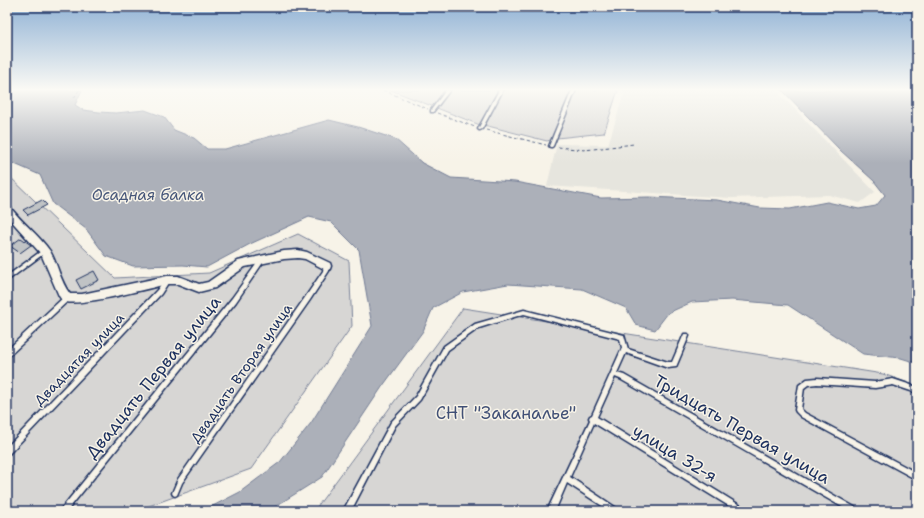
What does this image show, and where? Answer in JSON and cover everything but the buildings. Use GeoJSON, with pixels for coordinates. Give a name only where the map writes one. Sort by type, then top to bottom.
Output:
{"type":"FeatureCollection","features":[{"type":"Feature","properties":{"kind":"street"},"geometry":{"type":"LineString","coordinates":[[7,209],[13,219],[44,251],[54,267],[60,290],[67,298],[82,298],[167,280],[178,280],[199,288],[211,285],[242,264],[262,259],[298,254],[307,256],[326,266]]}},
{"type":"Feature","properties":{"kind":"lane"},"geometry":{"type":"LineString","coordinates":[[480,128],[488,114]]}},
{"type":"Feature","properties":{"kind":"lane"},"geometry":{"type":"LineString","coordinates":[[550,146],[564,114]]}},
{"type":"Feature","properties":{"kind":"lane"},"geometry":{"type":"LineString","coordinates":[[7,279],[44,251]]}},
{"type":"Feature","properties":{"kind":"lane","name":"Двадцать Первая улица"},"geometry":{"type":"LineString","coordinates":[[63,511],[234,300],[262,259]]}},
{"type":"Feature","properties":{"kind":"lane","name":"Двадцать Вторая улица"},"geometry":{"type":"LineString","coordinates":[[175,493],[180,481],[326,271],[326,266]]}},
{"type":"Feature","properties":{"kind":"lane","name":"Двадцатая улица"},"geometry":{"type":"LineString","coordinates":[[7,452],[153,298],[167,280]]}},
{"type":"Feature","properties":{"kind":"lane"},"geometry":{"type":"LineString","coordinates":[[7,354],[67,298]]}},
{"type":"Feature","properties":{"kind":"lane"},"geometry":{"type":"LineString","coordinates":[[347,511],[393,424],[418,398],[446,348],[477,326],[524,312],[622,337],[624,350],[551,511]]}},
{"type":"Feature","properties":{"kind":"lane"},"geometry":{"type":"LineString","coordinates":[[624,350],[668,365],[674,365],[686,336]]}},
{"type":"Feature","properties":{"kind":"lane","name":"Тридцать Первая улица"},"geometry":{"type":"LineString","coordinates":[[613,374],[622,377],[713,428],[856,511]]}},
{"type":"Feature","properties":{"kind":"lane"},"geometry":{"type":"LineString","coordinates":[[917,390],[893,382],[875,385],[817,381],[807,382],[801,387],[798,410],[804,415],[917,478]]}},
{"type":"Feature","properties":{"kind":"lane","name":"улица 32-я"},"geometry":{"type":"LineString","coordinates":[[592,418],[744,511]]}},
{"type":"Feature","properties":{"kind":"lane"},"geometry":{"type":"LineString","coordinates":[[566,478],[616,511]]}},
{"type":"Feature","properties":{"kind":"path"},"geometry":{"type":"LineString","coordinates":[[441,114],[480,128],[550,146],[585,150],[634,144]]}},
{"type":"Feature","properties":{"kind":"shaded area"},"geometry":{"type":"Polygon","coordinates":[[[618,114],[799,114],[875,192],[860,203],[829,195],[731,198],[547,186],[557,144],[608,145],[618,114]]]}},
{"type":"Feature","properties":{"kind":"green space"},"geometry":{"type":"Polygon","coordinates":[[[452,114],[610,114],[604,133],[557,138],[547,141],[480,125],[452,114]]]}},
{"type":"Feature","properties":{"kind":"green space"},"geometry":{"type":"Polygon","coordinates":[[[7,174],[115,278],[209,273],[298,234],[349,261],[352,326],[251,469],[135,511],[7,511],[7,174]]]}},
{"type":"Feature","properties":{"kind":"green space","name":"СНТ \"Заканалье\""},"geometry":{"type":"Polygon","coordinates":[[[463,308],[883,374],[917,386],[917,511],[314,511],[463,308]]]}},
{"type":"Feature","properties":{"kind":"water","name":"Осадная балка"},"geometry":{"type":"Polygon","coordinates":[[[7,114],[156,114],[164,117],[174,130],[194,138],[207,149],[225,149],[329,120],[358,127],[395,139],[422,163],[451,178],[515,182],[601,198],[649,197],[717,200],[760,208],[790,209],[827,202],[859,209],[876,206],[885,195],[874,181],[840,150],[805,114],[917,114],[917,363],[901,358],[863,354],[788,305],[732,300],[692,302],[668,313],[655,330],[636,325],[626,308],[582,289],[508,284],[463,292],[433,308],[423,331],[382,387],[322,477],[268,511],[203,511],[240,492],[280,462],[311,423],[372,326],[359,250],[331,222],[309,217],[250,244],[207,267],[183,265],[133,266],[106,256],[86,229],[53,204],[40,175],[10,162],[7,157],[7,114]]]}}]}
